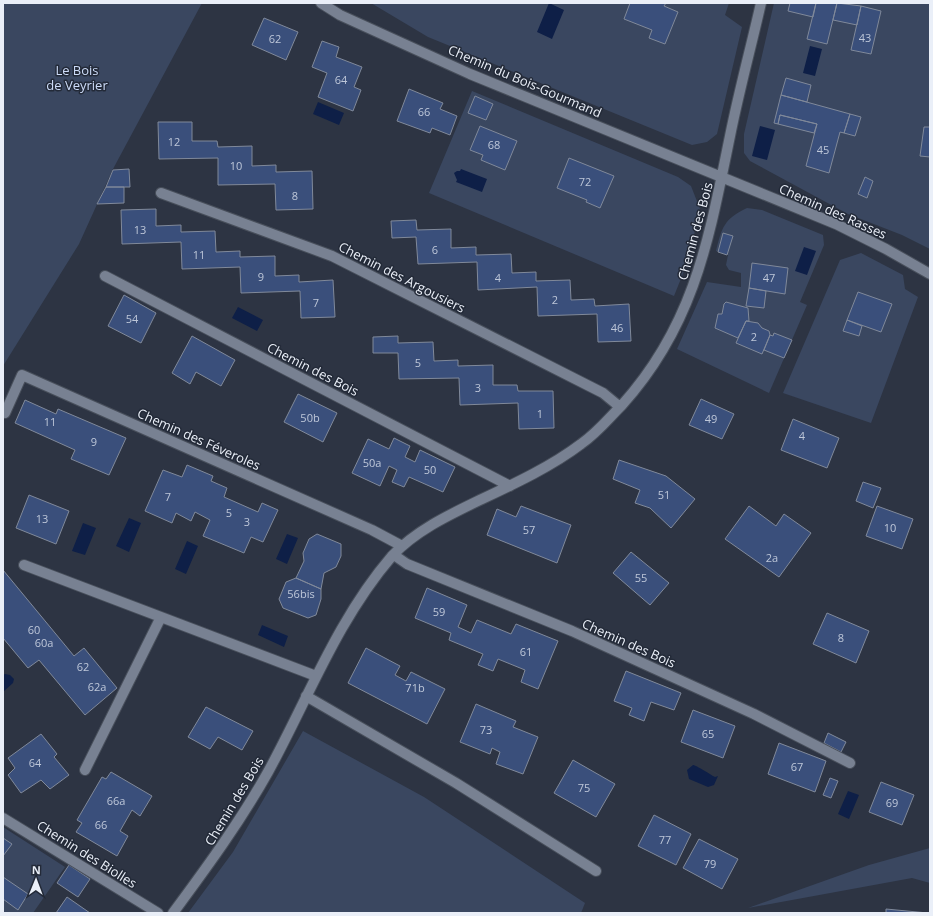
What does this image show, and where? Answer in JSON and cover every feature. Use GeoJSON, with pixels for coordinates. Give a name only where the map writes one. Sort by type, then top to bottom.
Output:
{"type":"FeatureCollection","features":[{"type":"Feature","properties":{"kind":"street","name":"Chemin du Bois-Gourmand"},"geometry":{"type":"LineString","coordinates":[[320,3],[340,15],[470,74],[723,176]]}},
{"type":"Feature","properties":{"kind":"street","name":"Chemin des Bois"},"geometry":{"type":"LineString","coordinates":[[174,913],[224,843],[264,778],[316,676],[351,612],[394,555],[402,546],[436,522],[510,486],[581,444],[597,431],[620,407],[654,366],[666,346],[694,286],[702,263],[723,176],[732,126],[761,3]]}},
{"type":"Feature","properties":{"kind":"street","name":"Chemin des Rasses"},"geometry":{"type":"LineString","coordinates":[[723,176],[755,192],[846,229],[930,274]]}},
{"type":"Feature","properties":{"kind":"street","name":"Chemin des Argousiers"},"geometry":{"type":"LineString","coordinates":[[161,193],[332,256],[603,393],[620,407]]}},
{"type":"Feature","properties":{"kind":"street","name":"Chemin des Bois"},"geometry":{"type":"LineString","coordinates":[[105,276],[510,486]]}},
{"type":"Feature","properties":{"kind":"street","name":"Chemin des Féveroles"},"geometry":{"type":"LineString","coordinates":[[5,413],[22,375],[372,530],[402,546]]}},
{"type":"Feature","properties":{"kind":"street","name":"Chemin des Bois"},"geometry":{"type":"LineString","coordinates":[[394,555],[407,564],[572,631],[754,714],[850,764]]}},
{"type":"Feature","properties":{"kind":"street"},"geometry":{"type":"LineString","coordinates":[[24,565],[316,676]]}},
{"type":"Feature","properties":{"kind":"street"},"geometry":{"type":"LineString","coordinates":[[85,770],[161,617]]}},
{"type":"Feature","properties":{"kind":"street"},"geometry":{"type":"LineString","coordinates":[[306,696],[456,783],[596,871]]}},
{"type":"Feature","properties":{"kind":"street","name":"Chemin des Biolles"},"geometry":{"type":"LineString","coordinates":[[3,818],[158,913]]}},
{"type":"Feature","properties":{"kind":"green space","name":"Le Bois de Veyrier"},"geometry":{"type":"Polygon","coordinates":[[[3,3],[202,3],[113,169],[79,244],[3,366],[3,3]]]}},
{"type":"Feature","properties":{"kind":"green space"},"geometry":{"type":"Polygon","coordinates":[[[371,3],[729,3],[725,15],[742,27],[717,134],[707,142],[692,145],[428,37],[371,3]]]}},
{"type":"Feature","properties":{"kind":"green space"},"geometry":{"type":"Polygon","coordinates":[[[774,3],[930,3],[930,249],[902,235],[848,214],[750,161],[744,153],[744,134],[774,3]]]}},
{"type":"Feature","properties":{"kind":"green space"},"geometry":{"type":"Polygon","coordinates":[[[472,91],[678,177],[691,186],[700,209],[688,261],[674,296],[429,193],[472,91]]]}},
{"type":"Feature","properties":{"kind":"green space"},"geometry":{"type":"Polygon","coordinates":[[[747,208],[762,210],[823,235],[824,245],[800,302],[807,305],[769,393],[677,349],[707,282],[741,287],[741,273],[729,270],[726,265],[728,255],[716,251],[725,225],[733,216],[747,208]]]}},
{"type":"Feature","properties":{"kind":"green space"},"geometry":{"type":"Polygon","coordinates":[[[861,253],[903,275],[905,289],[918,297],[871,423],[783,393],[840,260],[861,253]]]}},
{"type":"Feature","properties":{"kind":"green space"},"geometry":{"type":"Polygon","coordinates":[[[303,731],[424,797],[585,903],[581,913],[188,913],[233,852],[303,731]]]}},
{"type":"Feature","properties":{"kind":"green space"},"geometry":{"type":"Polygon","coordinates":[[[3,827],[65,867],[33,913],[3,913],[3,827]]]}},
{"type":"Feature","properties":{"kind":"green space"},"geometry":{"type":"Polygon","coordinates":[[[930,848],[930,883],[912,878],[748,908],[869,865],[930,848]]]}},
{"type":"Feature","properties":{"kind":"water"},"geometry":{"type":"Polygon","coordinates":[[[549,3],[564,10],[552,39],[537,32],[549,3]]]}},
{"type":"Feature","properties":{"kind":"water"},"geometry":{"type":"Polygon","coordinates":[[[810,46],[822,49],[815,76],[803,73],[810,46]]]}},
{"type":"Feature","properties":{"kind":"water"},"geometry":{"type":"Polygon","coordinates":[[[318,102],[344,113],[339,125],[313,114],[318,102]]]}},
{"type":"Feature","properties":{"kind":"water"},"geometry":{"type":"Polygon","coordinates":[[[760,126],[775,130],[767,160],[752,156],[760,126]]]}},
{"type":"Feature","properties":{"kind":"water"},"geometry":{"type":"Polygon","coordinates":[[[461,169],[487,179],[482,192],[456,182],[457,180],[454,173],[460,171],[461,169]]]}},
{"type":"Feature","properties":{"kind":"water"},"geometry":{"type":"Polygon","coordinates":[[[804,247],[816,251],[807,275],[795,271],[804,247]]]}},
{"type":"Feature","properties":{"kind":"water"},"geometry":{"type":"Polygon","coordinates":[[[238,307],[263,320],[257,331],[232,318],[238,307]]]}},
{"type":"Feature","properties":{"kind":"water"},"geometry":{"type":"Polygon","coordinates":[[[129,518],[141,523],[129,552],[116,546],[129,518]]]}},
{"type":"Feature","properties":{"kind":"water"},"geometry":{"type":"Polygon","coordinates":[[[83,523],[96,528],[85,555],[72,551],[83,523]]]}},
{"type":"Feature","properties":{"kind":"water"},"geometry":{"type":"Polygon","coordinates":[[[287,534],[298,538],[287,564],[276,559],[287,534]]]}},
{"type":"Feature","properties":{"kind":"water"},"geometry":{"type":"Polygon","coordinates":[[[187,541],[198,546],[186,574],[175,569],[187,541]]]}},
{"type":"Feature","properties":{"kind":"water"},"geometry":{"type":"Polygon","coordinates":[[[262,625],[288,636],[284,647],[258,635],[262,625]]]}},
{"type":"Feature","properties":{"kind":"water"},"geometry":{"type":"Polygon","coordinates":[[[3,675],[10,675],[14,679],[13,683],[3,692],[3,675]]]}},
{"type":"Feature","properties":{"kind":"water"},"geometry":{"type":"Polygon","coordinates":[[[693,765],[715,777],[718,776],[714,785],[708,787],[689,779],[687,770],[693,765]]]}},
{"type":"Feature","properties":{"kind":"water"},"geometry":{"type":"Polygon","coordinates":[[[848,791],[859,795],[849,819],[838,814],[848,791]]]}},
{"type":"Feature","properties":{"kind":"building"},"geometry":{"type":"Polygon","coordinates":[[[630,3],[666,3],[664,6],[678,12],[665,44],[649,38],[652,30],[624,19],[630,3]]]}},
{"type":"Feature","properties":{"kind":"building"},"geometry":{"type":"Polygon","coordinates":[[[790,3],[816,3],[813,17],[788,11],[790,3]]]}},
{"type":"Feature","properties":{"kind":"building"},"geometry":{"type":"Polygon","coordinates":[[[816,3],[837,3],[827,44],[807,39],[816,3]]]}},
{"type":"Feature","properties":{"kind":"building"},"geometry":{"type":"Polygon","coordinates":[[[837,3],[861,6],[857,25],[833,20],[837,3]]]}},
{"type":"Feature","properties":{"kind":"building"},"geometry":{"type":"Polygon","coordinates":[[[861,6],[881,11],[871,54],[851,50],[861,6]]]}},
{"type":"Feature","properties":{"kind":"building"},"geometry":{"type":"Polygon","coordinates":[[[264,18],[298,32],[286,60],[252,45],[264,18]]]}},
{"type":"Feature","properties":{"kind":"building"},"geometry":{"type":"Polygon","coordinates":[[[322,41],[339,47],[336,57],[362,67],[354,87],[361,90],[353,111],[318,97],[327,73],[312,67],[322,41]]]}},
{"type":"Feature","properties":{"kind":"building"},"geometry":{"type":"Polygon","coordinates":[[[786,78],[811,85],[807,102],[781,95],[786,78]]]}},
{"type":"Feature","properties":{"kind":"building"},"geometry":{"type":"Polygon","coordinates":[[[409,89],[443,103],[440,109],[457,116],[450,135],[432,128],[430,133],[397,121],[409,89]]]}},
{"type":"Feature","properties":{"kind":"building"},"geometry":{"type":"Polygon","coordinates":[[[781,95],[850,114],[844,133],[840,132],[829,173],[806,166],[817,124],[780,115],[778,124],[774,123],[781,95]]]}},
{"type":"Feature","properties":{"kind":"building"},"geometry":{"type":"Polygon","coordinates":[[[475,96],[493,104],[486,120],[468,113],[475,96]]]}},
{"type":"Feature","properties":{"kind":"building"},"geometry":{"type":"Polygon","coordinates":[[[850,114],[861,117],[855,136],[844,133],[850,114]]]}},
{"type":"Feature","properties":{"kind":"building"},"geometry":{"type":"Polygon","coordinates":[[[780,115],[817,124],[814,133],[778,124],[780,115]]]}},
{"type":"Feature","properties":{"kind":"building"},"geometry":{"type":"Polygon","coordinates":[[[158,122],[192,122],[192,141],[217,141],[218,147],[252,146],[252,166],[276,165],[276,172],[312,171],[313,209],[276,210],[275,184],[218,185],[218,158],[159,159],[158,122]]]}},
{"type":"Feature","properties":{"kind":"building"},"geometry":{"type":"Polygon","coordinates":[[[480,126],[517,141],[505,170],[481,160],[483,155],[470,150],[480,126]]]}},
{"type":"Feature","properties":{"kind":"building"},"geometry":{"type":"Polygon","coordinates":[[[924,127],[930,127],[930,157],[920,156],[924,127]]]}},
{"type":"Feature","properties":{"kind":"building"},"geometry":{"type":"Polygon","coordinates":[[[569,158],[614,176],[600,208],[586,202],[587,200],[557,188],[569,158]]]}},
{"type":"Feature","properties":{"kind":"building"},"geometry":{"type":"Polygon","coordinates":[[[129,169],[130,187],[106,187],[113,170],[129,169]]]}},
{"type":"Feature","properties":{"kind":"building"},"geometry":{"type":"Polygon","coordinates":[[[865,177],[873,181],[867,198],[858,194],[865,177]]]}},
{"type":"Feature","properties":{"kind":"building"},"geometry":{"type":"Polygon","coordinates":[[[106,187],[124,187],[124,203],[97,204],[106,187]]]}},
{"type":"Feature","properties":{"kind":"building"},"geometry":{"type":"Polygon","coordinates":[[[156,209],[156,226],[181,225],[181,232],[215,231],[216,252],[240,251],[240,257],[275,256],[275,276],[299,275],[299,282],[333,280],[335,317],[301,318],[300,291],[241,293],[240,267],[182,269],[181,242],[122,244],[121,210],[156,209]]]}},
{"type":"Feature","properties":{"kind":"building"},"geometry":{"type":"Polygon","coordinates":[[[416,220],[417,230],[451,229],[451,248],[476,247],[476,255],[511,254],[512,273],[536,272],[536,281],[570,280],[571,300],[594,299],[595,306],[629,304],[631,341],[598,342],[597,314],[538,316],[537,287],[478,290],[477,262],[418,264],[416,237],[392,238],[391,221],[416,220]]]}},
{"type":"Feature","properties":{"kind":"building"},"geometry":{"type":"Polygon","coordinates":[[[723,233],[733,236],[727,255],[718,252],[723,233]]]}},
{"type":"Feature","properties":{"kind":"building"},"geometry":{"type":"Polygon","coordinates":[[[752,263],[788,268],[785,294],[749,288],[752,263]]]}},
{"type":"Feature","properties":{"kind":"building"},"geometry":{"type":"Polygon","coordinates":[[[749,288],[766,291],[764,308],[746,306],[749,288]]]}},
{"type":"Feature","properties":{"kind":"building"},"geometry":{"type":"Polygon","coordinates":[[[858,292],[892,304],[881,332],[847,320],[858,292]]]}},
{"type":"Feature","properties":{"kind":"building"},"geometry":{"type":"Polygon","coordinates":[[[124,295],[156,313],[141,343],[108,326],[124,295]]]}},
{"type":"Feature","properties":{"kind":"building"},"geometry":{"type":"Polygon","coordinates":[[[726,302],[748,308],[749,321],[746,321],[738,338],[715,328],[718,314],[722,314],[724,304],[726,302]]]}},
{"type":"Feature","properties":{"kind":"building"},"geometry":{"type":"Polygon","coordinates":[[[847,320],[862,326],[859,336],[843,331],[847,320]]]}},
{"type":"Feature","properties":{"kind":"building"},"geometry":{"type":"Polygon","coordinates":[[[746,321],[758,323],[762,328],[769,331],[770,335],[762,354],[736,343],[746,321]]]}},
{"type":"Feature","properties":{"kind":"building"},"geometry":{"type":"Polygon","coordinates":[[[774,333],[792,340],[784,358],[764,350],[770,335],[773,336],[774,333]]]}},
{"type":"Feature","properties":{"kind":"building"},"geometry":{"type":"Polygon","coordinates":[[[192,336],[235,360],[221,386],[196,372],[190,384],[172,373],[192,336]]]}},
{"type":"Feature","properties":{"kind":"building"},"geometry":{"type":"Polygon","coordinates":[[[398,336],[398,343],[433,342],[434,361],[458,360],[458,366],[493,365],[493,385],[517,385],[518,391],[553,391],[554,428],[519,429],[518,403],[460,405],[459,378],[399,379],[398,353],[373,353],[373,337],[398,336]]]}},
{"type":"Feature","properties":{"kind":"building"},"geometry":{"type":"Polygon","coordinates":[[[298,394],[337,413],[323,442],[284,422],[298,394]]]}},
{"type":"Feature","properties":{"kind":"building"},"geometry":{"type":"Polygon","coordinates":[[[701,399],[734,414],[722,439],[689,425],[701,399]]]}},
{"type":"Feature","properties":{"kind":"building"},"geometry":{"type":"Polygon","coordinates":[[[25,400],[56,414],[58,409],[126,438],[109,475],[71,459],[75,450],[15,423],[25,400]]]}},
{"type":"Feature","properties":{"kind":"building"},"geometry":{"type":"Polygon","coordinates":[[[793,419],[839,438],[827,468],[781,450],[793,419]]]}},
{"type":"Feature","properties":{"kind":"building"},"geometry":{"type":"Polygon","coordinates":[[[394,438],[410,446],[405,457],[415,462],[420,450],[455,467],[443,492],[409,477],[404,487],[392,482],[397,470],[389,466],[380,486],[352,473],[368,439],[389,449],[394,438]]]}},
{"type":"Feature","properties":{"kind":"building"},"geometry":{"type":"Polygon","coordinates":[[[619,460],[666,476],[695,499],[671,528],[650,508],[635,503],[640,490],[613,479],[619,460]]]}},
{"type":"Feature","properties":{"kind":"building"},"geometry":{"type":"Polygon","coordinates":[[[187,465],[213,476],[211,481],[227,488],[224,497],[258,512],[262,503],[278,510],[263,542],[251,537],[244,553],[203,536],[210,520],[195,512],[191,521],[176,513],[172,523],[145,511],[163,470],[182,477],[187,465]]]}},
{"type":"Feature","properties":{"kind":"building"},"geometry":{"type":"Polygon","coordinates":[[[863,482],[881,488],[873,508],[856,501],[863,482]]]}},
{"type":"Feature","properties":{"kind":"building"},"geometry":{"type":"Polygon","coordinates":[[[29,495],[69,511],[56,544],[16,528],[29,495]]]}},
{"type":"Feature","properties":{"kind":"building"},"geometry":{"type":"Polygon","coordinates":[[[521,506],[571,525],[557,563],[487,535],[497,509],[516,517],[521,506]]]}},
{"type":"Feature","properties":{"kind":"building"},"geometry":{"type":"Polygon","coordinates":[[[749,506],[776,526],[784,514],[811,533],[779,577],[725,539],[749,506]]]}},
{"type":"Feature","properties":{"kind":"building"},"geometry":{"type":"Polygon","coordinates":[[[877,506],[913,519],[902,549],[866,536],[877,506]]]}},
{"type":"Feature","properties":{"kind":"building"},"geometry":{"type":"Polygon","coordinates":[[[317,534],[341,544],[341,556],[336,567],[324,573],[321,589],[296,578],[304,561],[303,553],[309,539],[317,534]]]}},
{"type":"Feature","properties":{"kind":"building"},"geometry":{"type":"Polygon","coordinates":[[[631,552],[669,583],[650,605],[613,573],[631,552]]]}},
{"type":"Feature","properties":{"kind":"building"},"geometry":{"type":"Polygon","coordinates":[[[3,570],[74,656],[84,648],[117,688],[85,715],[39,660],[28,668],[3,638],[3,570]]]}},
{"type":"Feature","properties":{"kind":"building"},"geometry":{"type":"Polygon","coordinates":[[[296,578],[321,589],[321,599],[316,615],[308,618],[283,608],[279,599],[286,582],[296,578]]]}},
{"type":"Feature","properties":{"kind":"building"},"geometry":{"type":"Polygon","coordinates":[[[427,588],[467,605],[458,627],[471,633],[477,620],[511,634],[516,624],[558,641],[538,689],[521,682],[525,670],[498,659],[493,671],[478,665],[483,654],[449,640],[451,633],[415,618],[427,588]]]}},
{"type":"Feature","properties":{"kind":"building"},"geometry":{"type":"Polygon","coordinates":[[[827,613],[869,631],[856,663],[813,644],[827,613]]]}},
{"type":"Feature","properties":{"kind":"building"},"geometry":{"type":"Polygon","coordinates":[[[366,648],[400,666],[395,675],[406,681],[411,672],[445,689],[427,724],[348,683],[366,648]]]}},
{"type":"Feature","properties":{"kind":"building"},"geometry":{"type":"Polygon","coordinates":[[[626,671],[681,693],[674,710],[651,702],[644,721],[629,715],[632,708],[614,701],[626,671]]]}},
{"type":"Feature","properties":{"kind":"building"},"geometry":{"type":"Polygon","coordinates":[[[476,704],[516,721],[513,727],[538,737],[523,774],[496,764],[500,752],[492,748],[490,754],[460,742],[476,704]]]}},
{"type":"Feature","properties":{"kind":"building"},"geometry":{"type":"Polygon","coordinates":[[[206,707],[253,731],[242,750],[218,737],[210,749],[188,737],[206,707]]]}},
{"type":"Feature","properties":{"kind":"building"},"geometry":{"type":"Polygon","coordinates":[[[693,710],[735,726],[723,758],[681,742],[693,710]]]}},
{"type":"Feature","properties":{"kind":"building"},"geometry":{"type":"Polygon","coordinates":[[[828,733],[846,742],[841,752],[824,743],[828,733]]]}},
{"type":"Feature","properties":{"kind":"building"},"geometry":{"type":"Polygon","coordinates":[[[41,734],[57,754],[54,757],[69,775],[50,789],[41,780],[21,793],[8,775],[15,768],[8,758],[41,734]]]}},
{"type":"Feature","properties":{"kind":"building"},"geometry":{"type":"Polygon","coordinates":[[[779,743],[826,761],[815,792],[768,774],[779,743]]]}},
{"type":"Feature","properties":{"kind":"building"},"geometry":{"type":"Polygon","coordinates":[[[573,760],[615,784],[596,817],[554,793],[573,760]]]}},
{"type":"Feature","properties":{"kind":"building"},"geometry":{"type":"Polygon","coordinates":[[[111,772],[152,796],[140,816],[132,810],[120,831],[128,836],[117,856],[76,832],[82,823],[77,820],[102,777],[106,779],[111,772]]]}},
{"type":"Feature","properties":{"kind":"building"},"geometry":{"type":"Polygon","coordinates":[[[830,778],[838,781],[831,798],[823,795],[830,778]]]}},
{"type":"Feature","properties":{"kind":"building"},"geometry":{"type":"Polygon","coordinates":[[[881,782],[914,795],[902,825],[869,812],[881,782]]]}},
{"type":"Feature","properties":{"kind":"building"},"geometry":{"type":"Polygon","coordinates":[[[654,815],[691,834],[676,865],[638,846],[654,815]]]}},
{"type":"Feature","properties":{"kind":"building"},"geometry":{"type":"Polygon","coordinates":[[[3,838],[12,844],[3,856],[3,838]]]}},
{"type":"Feature","properties":{"kind":"building"},"geometry":{"type":"Polygon","coordinates":[[[699,839],[738,859],[722,889],[683,868],[699,839]]]}},
{"type":"Feature","properties":{"kind":"building"},"geometry":{"type":"Polygon","coordinates":[[[69,865],[90,879],[78,897],[57,883],[69,865]]]}},
{"type":"Feature","properties":{"kind":"building"},"geometry":{"type":"Polygon","coordinates":[[[3,877],[28,894],[18,910],[3,899],[3,877]]]}},
{"type":"Feature","properties":{"kind":"building"},"geometry":{"type":"Polygon","coordinates":[[[67,897],[90,913],[56,913],[67,897]]]}},
{"type":"Feature","properties":{"kind":"building"},"geometry":{"type":"Polygon","coordinates":[[[886,909],[928,913],[886,913],[886,909]]]}}]}
